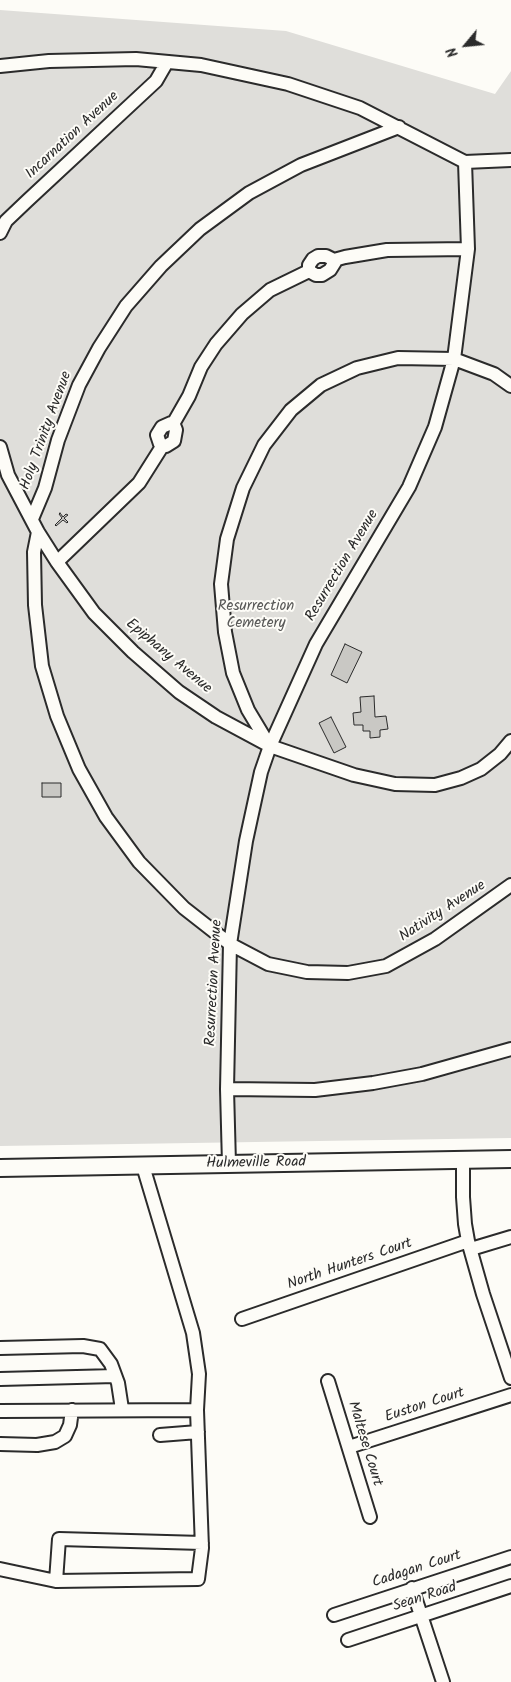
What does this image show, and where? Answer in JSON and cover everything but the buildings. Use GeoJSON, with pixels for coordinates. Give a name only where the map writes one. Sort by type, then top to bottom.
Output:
{"type":"FeatureCollection","features":[{"type":"Feature","properties":{"kind":"main road","name":"Hulmeville Road"},"geometry":{"type":"LineString","coordinates":[[0,1168],[511,1159]]}},
{"type":"Feature","properties":{"kind":"street"},"geometry":{"type":"LineString","coordinates":[[0,66],[49,61],[136,59],[201,65],[288,84],[360,108],[465,162],[511,160]]}},
{"type":"Feature","properties":{"kind":"street","name":"Incarnation Avenue"},"geometry":{"type":"LineString","coordinates":[[0,233],[6,222],[26,201],[156,81],[167,62]]}},
{"type":"Feature","properties":{"kind":"street","name":"Holy Trinity Avenue"},"geometry":{"type":"LineString","coordinates":[[32,519],[45,488],[58,440],[79,385],[99,348],[126,306],[162,266],[200,229],[249,193],[301,165],[399,127]]}},
{"type":"Feature","properties":{"kind":"street","name":"Resurrection Avenue"},"geometry":{"type":"LineString","coordinates":[[229,1164],[227,1089],[230,944],[246,841],[261,772],[270,746],[316,644],[409,487],[436,427],[454,359],[468,248],[465,162]]}},
{"type":"Feature","properties":{"kind":"street"},"geometry":{"type":"LineString","coordinates":[[57,562],[139,483],[163,446],[174,440],[176,430],[173,424],[189,396],[201,367],[216,344],[242,314],[270,290],[308,271],[316,275],[322,275],[330,270],[335,262],[334,260],[344,257],[387,250],[468,248]]}},
{"type":"Feature","properties":{"kind":"street"},"geometry":{"type":"LineString","coordinates":[[270,746],[248,710],[233,673],[225,632],[221,584],[227,539],[243,488],[264,445],[291,410],[321,385],[357,368],[398,358],[454,359],[494,374],[511,386]]}},
{"type":"Feature","properties":{"kind":"street","name":"Epiphany Avenue"},"geometry":{"type":"LineString","coordinates":[[0,448],[8,475],[38,532],[94,613],[133,652],[179,692],[216,717],[270,746],[354,775],[395,784],[435,785],[461,778],[481,769],[500,754],[511,742]]}},
{"type":"Feature","properties":{"kind":"street","name":"Nativity Avenue"},"geometry":{"type":"LineString","coordinates":[[38,532],[34,552],[35,605],[42,666],[57,716],[78,769],[106,817],[139,862],[184,908],[230,944],[268,964],[307,972],[348,973],[386,966],[435,939],[511,886]]}},
{"type":"Feature","properties":{"kind":"street"},"geometry":{"type":"LineString","coordinates":[[227,1089],[315,1090],[373,1083],[422,1074],[511,1050]]}},
{"type":"Feature","properties":{"kind":"street"},"geometry":{"type":"LineString","coordinates":[[463,1160],[465,1224],[483,1294],[511,1378]]}},
{"type":"Feature","properties":{"kind":"street"},"geometry":{"type":"LineString","coordinates":[[0,1570],[56,1581],[198,1579],[202,1543],[197,1410],[199,1374],[193,1333],[143,1166]]}},
{"type":"Feature","properties":{"kind":"street","name":"North Hunters Court"},"geometry":{"type":"LineString","coordinates":[[242,1319],[470,1245],[511,1237]]}},
{"type":"Feature","properties":{"kind":"street"},"geometry":{"type":"LineString","coordinates":[[0,1348],[83,1346],[100,1349],[111,1364],[118,1383],[122,1409]]}},
{"type":"Feature","properties":{"kind":"street"},"geometry":{"type":"LineString","coordinates":[[0,1379],[115,1376]]}},
{"type":"Feature","properties":{"kind":"street","name":"Maltese Court"},"geometry":{"type":"LineString","coordinates":[[328,1381],[370,1517]]}},
{"type":"Feature","properties":{"kind":"street","name":"Euston Court"},"geometry":{"type":"LineString","coordinates":[[349,1448],[511,1395]]}},
{"type":"Feature","properties":{"kind":"street"},"geometry":{"type":"LineString","coordinates":[[0,1444],[56,1442],[65,1436],[70,1425],[72,1410]]}},
{"type":"Feature","properties":{"kind":"street"},"geometry":{"type":"LineString","coordinates":[[0,1411],[197,1410]]}},
{"type":"Feature","properties":{"kind":"street"},"geometry":{"type":"LineString","coordinates":[[160,1435],[198,1432]]}},
{"type":"Feature","properties":{"kind":"street"},"geometry":{"type":"LineString","coordinates":[[56,1581],[59,1539],[202,1543]]}},
{"type":"Feature","properties":{"kind":"street","name":"Cadagan Court"},"geometry":{"type":"LineString","coordinates":[[334,1615],[511,1557]]}},
{"type":"Feature","properties":{"kind":"street","name":"Sean Road"},"geometry":{"type":"LineString","coordinates":[[348,1640],[511,1586]]}},
{"type":"Feature","properties":{"kind":"street"},"geometry":{"type":"LineString","coordinates":[[412,1588],[443,1682]]}},
{"type":"Feature","properties":{"kind":"green space","name":"Resurrection Cemetery"},"geometry":{"type":"Polygon","coordinates":[[[0,10],[286,31],[495,94],[511,71],[511,1138],[0,1146],[0,10]]]}}]}
